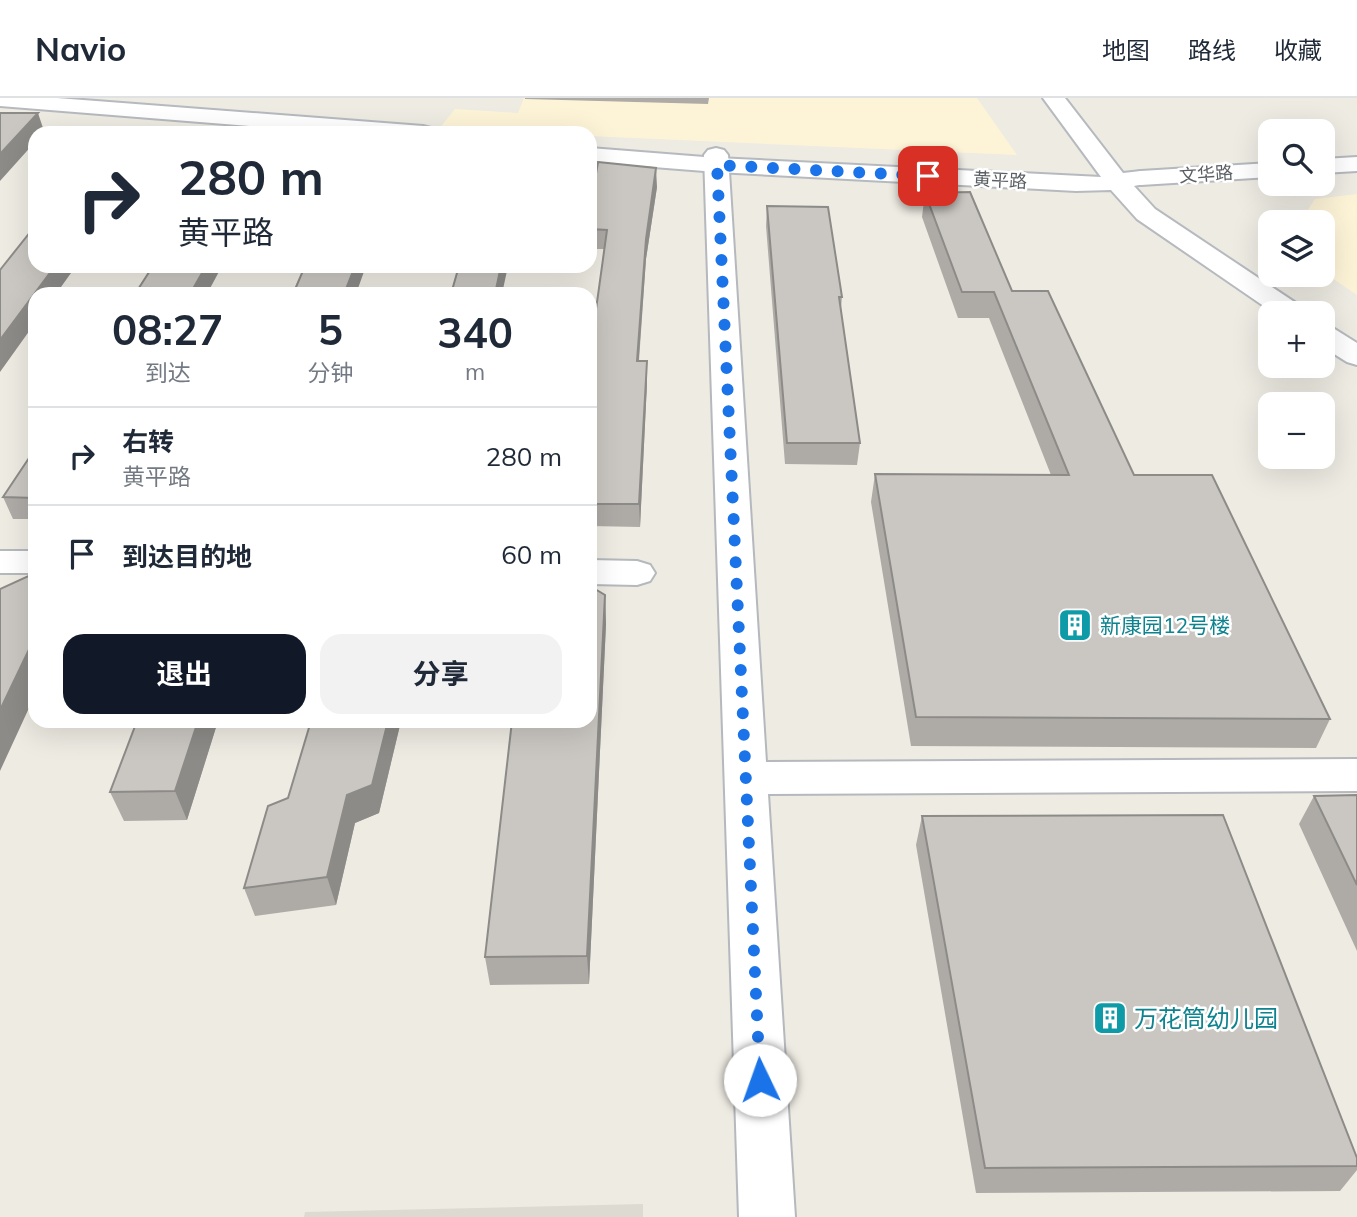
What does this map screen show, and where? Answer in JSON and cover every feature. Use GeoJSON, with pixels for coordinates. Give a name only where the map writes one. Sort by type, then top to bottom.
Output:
{"type":"FeatureCollection","features":[{"type":"Feature","properties":{"kind":"main road"},"geometry":{"type":"LineString","coordinates":[[1054,98],[1161,226],[1274,301]]}},
{"type":"Feature","properties":{"kind":"main road"},"geometry":{"type":"LineString","coordinates":[[1078,98],[1123,179],[1169,207],[1208,241],[1297,301]]}},
{"type":"Feature","properties":{"kind":"main road"},"geometry":{"type":"LineString","coordinates":[[0,100],[333,126]]}},
{"type":"Feature","properties":{"kind":"main road"},"geometry":{"type":"LineString","coordinates":[[0,106],[239,126]]}},
{"type":"Feature","properties":{"kind":"main road","name":"黄平路"},"geometry":{"type":"LineString","coordinates":[[597,147],[717,160]]}},
{"type":"Feature","properties":{"kind":"main road","name":"黄平路"},"geometry":{"type":"LineString","coordinates":[[597,155],[717,160],[1084,185],[1123,179]]}},
{"type":"Feature","properties":{"kind":"main road"},"geometry":{"type":"LineString","coordinates":[[717,160],[744,778],[767,1217]]}},
{"type":"Feature","properties":{"kind":"main road"},"geometry":{"type":"LineString","coordinates":[[1335,165],[1357,164]]}},
{"type":"Feature","properties":{"kind":"main road","name":"文华路"},"geometry":{"type":"LineString","coordinates":[[1123,179],[1258,171]]}},
{"type":"Feature","properties":{"kind":"main road"},"geometry":{"type":"LineString","coordinates":[[1335,326],[1357,340]]}},
{"type":"Feature","properties":{"kind":"main road"},"geometry":{"type":"LineString","coordinates":[[1335,342],[1357,356]]}},
{"type":"Feature","properties":{"kind":"main road"},"geometry":{"type":"LineString","coordinates":[[0,562],[28,562]]}},
{"type":"Feature","properties":{"kind":"main road"},"geometry":{"type":"LineString","coordinates":[[597,572],[636,573]]}},
{"type":"Feature","properties":{"kind":"main road"},"geometry":{"type":"LineString","coordinates":[[744,778],[1357,775]]}},
{"type":"Feature","properties":{"kind":"shaded area"},"geometry":{"type":"Polygon","coordinates":[[[524,98],[977,98],[1017,155],[597,136],[597,126],[441,126],[455,109],[518,113],[524,98]]]}},
{"type":"Feature","properties":{"kind":"shaded area"},"geometry":{"type":"Polygon","coordinates":[[[1357,194],[1357,295],[1335,280],[1335,210],[1308,210],[1315,199],[1357,194]]]}},
{"type":"Feature","properties":{"kind":"shaded area"},"geometry":{"type":"Polygon","coordinates":[[[643,1204],[643,1217],[304,1217],[305,1212],[643,1204]]]}},
{"type":"Feature","properties":{"kind":"building"},"geometry":{"type":"Polygon","coordinates":[[[0,113],[38,113],[0,154],[0,113]]]}},
{"type":"Feature","properties":{"kind":"building"},"geometry":{"type":"Polygon","coordinates":[[[598,162],[656,168],[646,239],[637,361],[647,361],[639,504],[597,504],[597,302],[607,230],[597,229],[598,162]]]}},
{"type":"Feature","properties":{"kind":"building","name":"新康园12号楼"},"geometry":{"type":"Polygon","coordinates":[[[970,192],[1012,291],[1048,291],[1134,475],[1212,475],[1330,719],[916,717],[875,474],[1069,475],[994,292],[962,292],[925,193],[970,192]]]}},
{"type":"Feature","properties":{"kind":"building"},"geometry":{"type":"Polygon","coordinates":[[[767,206],[828,207],[860,443],[787,443],[767,206]]]}},
{"type":"Feature","properties":{"kind":"building"},"geometry":{"type":"Polygon","coordinates":[[[28,235],[28,273],[50,273],[39,287],[28,287],[28,302],[0,340],[0,270],[28,235]]]}},
{"type":"Feature","properties":{"kind":"building"},"geometry":{"type":"Polygon","coordinates":[[[148,273],[202,273],[194,287],[140,287],[148,273]]]}},
{"type":"Feature","properties":{"kind":"building"},"geometry":{"type":"Polygon","coordinates":[[[302,273],[352,273],[347,287],[296,287],[302,273]]]}},
{"type":"Feature","properties":{"kind":"building"},"geometry":{"type":"Polygon","coordinates":[[[457,273],[500,273],[496,287],[453,287],[457,273]]]}},
{"type":"Feature","properties":{"kind":"building"},"geometry":{"type":"Polygon","coordinates":[[[28,460],[28,498],[3,497],[28,460]]]}},
{"type":"Feature","properties":{"kind":"building"},"geometry":{"type":"Polygon","coordinates":[[[28,576],[28,652],[0,710],[0,589],[28,576]]]}},
{"type":"Feature","properties":{"kind":"building"},"geometry":{"type":"Polygon","coordinates":[[[597,590],[605,595],[587,956],[485,957],[511,728],[597,728],[597,590]]]}},
{"type":"Feature","properties":{"kind":"building"},"geometry":{"type":"Polygon","coordinates":[[[134,728],[196,728],[175,791],[110,792],[134,728]]]}},
{"type":"Feature","properties":{"kind":"building"},"geometry":{"type":"Polygon","coordinates":[[[309,728],[386,728],[372,785],[347,795],[327,877],[244,888],[268,806],[288,798],[309,728]]]}},
{"type":"Feature","properties":{"kind":"building"},"geometry":{"type":"Polygon","coordinates":[[[1357,795],[1357,885],[1314,796],[1357,795]]]}},
{"type":"Feature","properties":{"kind":"building","name":"万花筒幼儿园"},"geometry":{"type":"Polygon","coordinates":[[[1223,815],[1357,1158],[1357,1166],[985,1168],[922,816],[1223,815]]]}},
{"type":"Feature","properties":{"kind":"place","name":"新康园12号楼"},"geometry":{"type":"Point","coordinates":[1075,625]}},
{"type":"Feature","properties":{"kind":"place","name":"万花筒幼儿园"},"geometry":{"type":"Point","coordinates":[1110,1018]}},
{"type":"Feature","properties":{"kind":"route"},"geometry":{"type":"LineString","coordinates":[[760,1080],[717,165],[928,176]]}}]}
